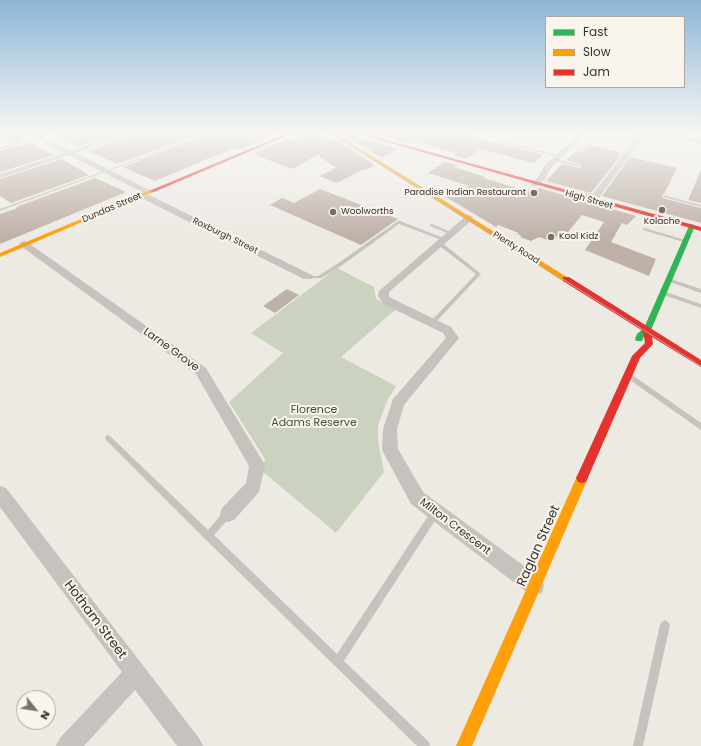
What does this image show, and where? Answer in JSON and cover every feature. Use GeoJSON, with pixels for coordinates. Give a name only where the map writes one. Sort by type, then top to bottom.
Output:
{"type":"FeatureCollection","features":[{"type":"Feature","properties":{"kind":"main road","name":"Dundas Street"},"geometry":{"type":"LineString","coordinates":[[0,255],[207,168]]}},
{"type":"Feature","properties":{"kind":"main road","name":"Plenty Road"},"geometry":{"type":"LineString","coordinates":[[388,168],[701,364]]}},
{"type":"Feature","properties":{"kind":"main road","name":"High Street"},"geometry":{"type":"LineString","coordinates":[[480,168],[695,228],[701,232]]}},
{"type":"Feature","properties":{"kind":"main road","name":"Raglan Street"},"geometry":{"type":"LineString","coordinates":[[464,746],[628,375],[636,356],[636,348],[639,338],[647,330],[686,241],[695,228]]}},
{"type":"Feature","properties":{"kind":"street"},"geometry":{"type":"LineString","coordinates":[[0,176],[25,168]]}},
{"type":"Feature","properties":{"kind":"street","name":"Roxburgh Street"},"geometry":{"type":"LineString","coordinates":[[100,168],[146,194],[308,277]]}},
{"type":"Feature","properties":{"kind":"street"},"geometry":{"type":"LineString","coordinates":[[536,183],[549,168]]}},
{"type":"Feature","properties":{"kind":"street"},"geometry":{"type":"LineString","coordinates":[[593,200],[617,168]]}},
{"type":"Feature","properties":{"kind":"street","name":"Milton Crescent"},"geometry":{"type":"LineString","coordinates":[[469,218],[384,291],[383,296],[387,301],[447,330],[453,338],[398,403],[390,429],[390,450],[417,498],[435,513],[535,586]]}},
{"type":"Feature","properties":{"kind":"street","name":"Larne Grove"},"geometry":{"type":"LineString","coordinates":[[24,244],[201,371],[256,465],[253,487],[228,514]]}},
{"type":"Feature","properties":{"kind":"street","name":"Hotham Street"},"geometry":{"type":"LineString","coordinates":[[0,494],[191,746]]}},
{"type":"Feature","properties":{"kind":"street"},"geometry":{"type":"LineString","coordinates":[[68,746],[135,674]]}},
{"type":"Feature","properties":{"kind":"lane"},"geometry":{"type":"LineString","coordinates":[[0,210],[115,168]]}},
{"type":"Feature","properties":{"kind":"lane"},"geometry":{"type":"LineString","coordinates":[[664,196],[701,206]]}},
{"type":"Feature","properties":{"kind":"lane"},"geometry":{"type":"LineString","coordinates":[[308,277],[319,276],[339,265],[398,222],[444,239]]}},
{"type":"Feature","properties":{"kind":"lane"},"geometry":{"type":"LineString","coordinates":[[431,225],[479,274],[432,323]]}},
{"type":"Feature","properties":{"kind":"lane"},"geometry":{"type":"LineString","coordinates":[[644,229],[686,241]]}},
{"type":"Feature","properties":{"kind":"lane"},"geometry":{"type":"LineString","coordinates":[[669,280],[701,291]]}},
{"type":"Feature","properties":{"kind":"lane"},"geometry":{"type":"LineString","coordinates":[[663,293],[701,306]]}},
{"type":"Feature","properties":{"kind":"lane"},"geometry":{"type":"LineString","coordinates":[[628,375],[701,427]]}},
{"type":"Feature","properties":{"kind":"lane"},"geometry":{"type":"LineString","coordinates":[[108,438],[425,746]]}},
{"type":"Feature","properties":{"kind":"lane"},"geometry":{"type":"LineString","coordinates":[[338,661],[435,513]]}},
{"type":"Feature","properties":{"kind":"lane"},"geometry":{"type":"LineString","coordinates":[[208,536],[228,514]]}},
{"type":"Feature","properties":{"kind":"lane"},"geometry":{"type":"LineString","coordinates":[[638,746],[665,625]]}},
{"type":"Feature","properties":{"kind":"green space","name":"Florence Adams Reserve"},"geometry":{"type":"Polygon","coordinates":[[[337,268],[374,287],[376,299],[395,310],[341,357],[396,386],[387,401],[378,426],[378,441],[384,472],[336,533],[262,471],[265,459],[229,402],[283,353],[251,333],[337,268]]]}},
{"type":"Feature","properties":{"kind":"building"},"geometry":{"type":"Polygon","coordinates":[[[0,168],[13,168],[0,172],[0,168]]]}},
{"type":"Feature","properties":{"kind":"building"},"geometry":{"type":"Polygon","coordinates":[[[35,168],[77,168],[89,175],[11,203],[0,196],[0,179],[35,168]]]}},
{"type":"Feature","properties":{"kind":"building"},"geometry":{"type":"Polygon","coordinates":[[[125,168],[186,168],[155,181],[125,168]]]}},
{"type":"Feature","properties":{"kind":"building"},"geometry":{"type":"Polygon","coordinates":[[[336,168],[370,168],[337,183],[319,176],[336,168]]]}},
{"type":"Feature","properties":{"kind":"building"},"geometry":{"type":"Polygon","coordinates":[[[436,168],[457,168],[486,177],[483,178],[534,193],[539,188],[587,202],[589,204],[595,204],[636,216],[627,225],[622,223],[611,242],[656,259],[649,276],[585,250],[604,222],[582,215],[564,237],[558,235],[554,240],[550,238],[548,240],[539,237],[531,241],[520,237],[522,236],[517,234],[519,233],[498,225],[496,227],[446,197],[469,186],[428,173],[436,168]]]}},
{"type":"Feature","properties":{"kind":"building"},"geometry":{"type":"Polygon","coordinates":[[[558,168],[611,168],[591,193],[546,181],[558,168]]]}},
{"type":"Feature","properties":{"kind":"building"},"geometry":{"type":"Polygon","coordinates":[[[622,168],[677,168],[664,194],[662,194],[662,198],[701,208],[701,223],[602,196],[622,168]]]}},
{"type":"Feature","properties":{"kind":"building"},"geometry":{"type":"Polygon","coordinates":[[[701,170],[701,203],[688,200],[701,170]]]}},
{"type":"Feature","properties":{"kind":"building"},"geometry":{"type":"Polygon","coordinates":[[[95,178],[126,192],[0,244],[0,214],[95,178]]]}},
{"type":"Feature","properties":{"kind":"building","name":"Woolworths"},"geometry":{"type":"Polygon","coordinates":[[[320,189],[398,219],[361,245],[270,205],[282,198],[294,203],[320,189]]]}},
{"type":"Feature","properties":{"kind":"building"},"geometry":{"type":"Polygon","coordinates":[[[287,289],[299,295],[275,313],[263,306],[287,289]]]}},
{"type":"Feature","properties":{"kind":"tram line"},"geometry":{"type":"LineString","coordinates":[[385,168],[701,366]]}},
{"type":"Feature","properties":{"kind":"traffic: fast"},"geometry":{"type":"LineString","coordinates":[[639,339],[641,334],[647,330],[692,226]]}},
{"type":"Feature","properties":{"kind":"traffic: slow"},"geometry":{"type":"LineString","coordinates":[[388,168],[566,279]]}},
{"type":"Feature","properties":{"kind":"traffic: slow"},"geometry":{"type":"LineString","coordinates":[[0,255],[152,191]]}},
{"type":"Feature","properties":{"kind":"traffic: slow"},"geometry":{"type":"LineString","coordinates":[[464,746],[582,478]]}},
{"type":"Feature","properties":{"kind":"traffic: jam"},"geometry":{"type":"LineString","coordinates":[[152,191],[208,168]]}},
{"type":"Feature","properties":{"kind":"traffic: jam"},"geometry":{"type":"LineString","coordinates":[[482,168],[701,229]]}},
{"type":"Feature","properties":{"kind":"traffic: jam"},"geometry":{"type":"LineString","coordinates":[[566,279],[701,364]]}},
{"type":"Feature","properties":{"kind":"traffic: jam"},"geometry":{"type":"LineString","coordinates":[[582,478],[636,356],[649,344],[647,330]]}},
{"type":"Feature","properties":{"kind":"place","name":"Paradise Indian Restaurant"},"geometry":{"type":"Point","coordinates":[534,193]}},
{"type":"Feature","properties":{"kind":"place","name":"Kolache"},"geometry":{"type":"Point","coordinates":[662,210]}},
{"type":"Feature","properties":{"kind":"place","name":"Woolworths"},"geometry":{"type":"Point","coordinates":[333,212]}},
{"type":"Feature","properties":{"kind":"place","name":"Kool Kidz"},"geometry":{"type":"Point","coordinates":[551,237]}}]}
